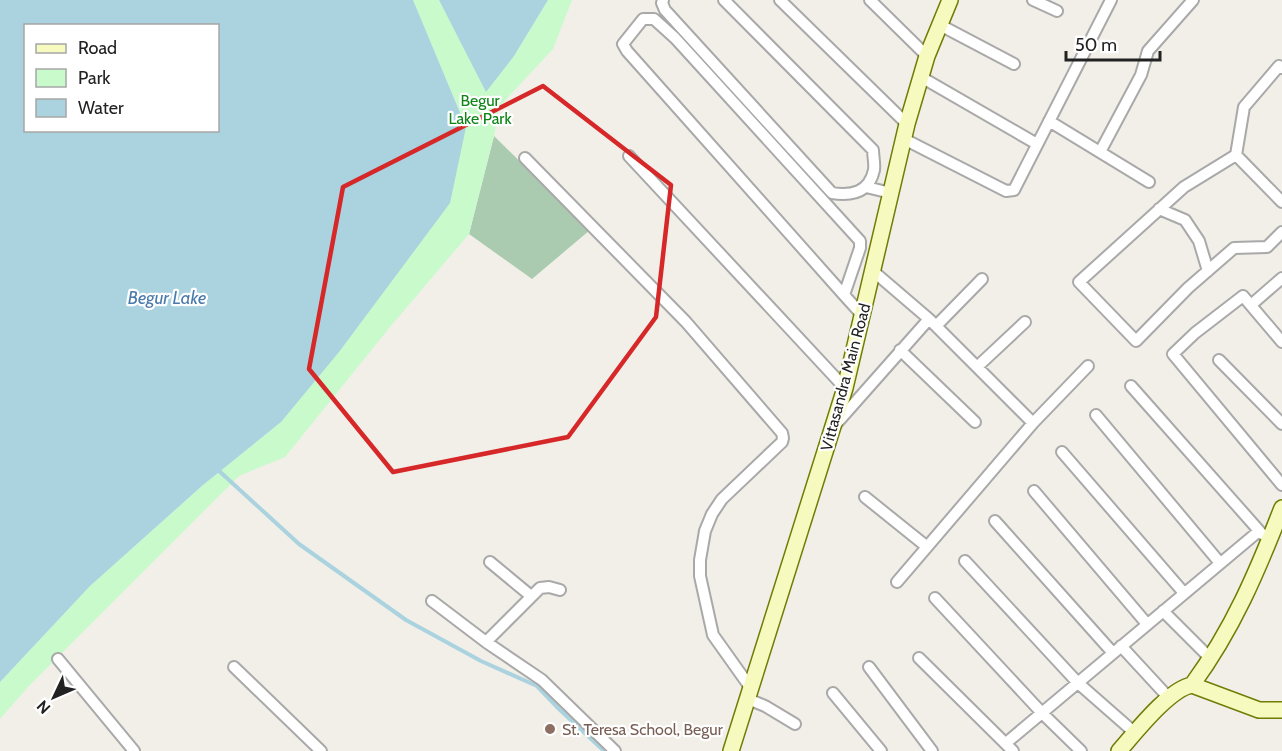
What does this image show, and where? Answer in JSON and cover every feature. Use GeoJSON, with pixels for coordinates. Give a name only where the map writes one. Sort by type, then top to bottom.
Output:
{"type":"FeatureCollection","features":[{"type":"Feature","properties":{"kind":"street"},"geometry":{"type":"LineString","coordinates":[[663,0],[665,10],[832,193],[849,195],[866,187],[891,193]]}},
{"type":"Feature","properties":{"kind":"street"},"geometry":{"type":"LineString","coordinates":[[724,0],[873,150],[874,170],[866,187]]}},
{"type":"Feature","properties":{"kind":"street"},"geometry":{"type":"LineString","coordinates":[[780,0],[906,132],[1011,191],[1111,0]]}},
{"type":"Feature","properties":{"kind":"street"},"geometry":{"type":"LineString","coordinates":[[870,0],[927,56]]}},
{"type":"Feature","properties":{"kind":"street","name":"Vittasandra Main Road"},"geometry":{"type":"LineString","coordinates":[[731,751],[845,388],[906,132],[927,56],[950,0]]}},
{"type":"Feature","properties":{"kind":"street"},"geometry":{"type":"LineString","coordinates":[[1033,0],[1057,11]]}},
{"type":"Feature","properties":{"kind":"street"},"geometry":{"type":"LineString","coordinates":[[1100,152],[1141,75],[1148,51],[1193,0]]}},
{"type":"Feature","properties":{"kind":"street"},"geometry":{"type":"LineString","coordinates":[[844,295],[860,248],[860,241],[675,38],[654,19],[643,19],[623,45],[627,51],[844,295],[863,316]]}},
{"type":"Feature","properties":{"kind":"street"},"geometry":{"type":"LineString","coordinates":[[940,25],[1014,64]]}},
{"type":"Feature","properties":{"kind":"street"},"geometry":{"type":"LineString","coordinates":[[1282,68],[1279,66],[1244,107],[1236,154],[1184,187],[1079,282],[1137,341],[1188,288],[1234,248],[1267,247],[1282,232]]}},
{"type":"Feature","properties":{"kind":"street"},"geometry":{"type":"LineString","coordinates":[[921,77],[1037,144]]}},
{"type":"Feature","properties":{"kind":"street"},"geometry":{"type":"LineString","coordinates":[[1049,121],[1149,182]]}},
{"type":"Feature","properties":{"kind":"street"},"geometry":{"type":"LineString","coordinates":[[1236,154],[1282,202]]}},
{"type":"Feature","properties":{"kind":"street"},"geometry":{"type":"LineString","coordinates":[[628,156],[845,388]]}},
{"type":"Feature","properties":{"kind":"street"},"geometry":{"type":"LineString","coordinates":[[525,158],[686,322],[782,434],[782,442],[722,499],[712,514],[705,531],[700,576],[713,635],[749,693],[765,706],[795,724]]}},
{"type":"Feature","properties":{"kind":"street"},"geometry":{"type":"LineString","coordinates":[[1159,209],[1185,220],[1199,241],[1208,271]]}},
{"type":"Feature","properties":{"kind":"street"},"geometry":{"type":"LineString","coordinates":[[873,271],[932,322],[1033,423]]}},
{"type":"Feature","properties":{"kind":"street"},"geometry":{"type":"LineString","coordinates":[[1251,305],[1282,278]]}},
{"type":"Feature","properties":{"kind":"street"},"geometry":{"type":"LineString","coordinates":[[833,428],[900,350],[982,279]]}},
{"type":"Feature","properties":{"kind":"street"},"geometry":{"type":"LineString","coordinates":[[1282,342],[1243,296],[1195,333],[1173,354],[1282,485]]}},
{"type":"Feature","properties":{"kind":"street"},"geometry":{"type":"LineString","coordinates":[[977,367],[1025,322]]}},
{"type":"Feature","properties":{"kind":"street"},"geometry":{"type":"LineString","coordinates":[[900,350],[975,422]]}},
{"type":"Feature","properties":{"kind":"street"},"geometry":{"type":"LineString","coordinates":[[1219,360],[1282,424]]}},
{"type":"Feature","properties":{"kind":"street"},"geometry":{"type":"LineString","coordinates":[[897,582],[1033,423],[1088,366]]}},
{"type":"Feature","properties":{"kind":"street"},"geometry":{"type":"LineString","coordinates":[[1131,386],[1264,536]]}},
{"type":"Feature","properties":{"kind":"street"},"geometry":{"type":"LineString","coordinates":[[1096,415],[1220,563]]}},
{"type":"Feature","properties":{"kind":"street"},"geometry":{"type":"LineString","coordinates":[[1062,452],[1184,593]]}},
{"type":"Feature","properties":{"kind":"street"},"geometry":{"type":"LineString","coordinates":[[1034,491],[1148,624]]}},
{"type":"Feature","properties":{"kind":"street"},"geometry":{"type":"LineString","coordinates":[[865,497],[926,546]]}},
{"type":"Feature","properties":{"kind":"street"},"geometry":{"type":"LineString","coordinates":[[1192,685],[1211,659],[1235,618],[1264,536],[1282,508]]}},
{"type":"Feature","properties":{"kind":"street"},"geometry":{"type":"LineString","coordinates":[[995,520],[1117,650],[1169,698]]}},
{"type":"Feature","properties":{"kind":"street"},"geometry":{"type":"LineString","coordinates":[[919,658],[1009,747],[1042,713],[1220,563],[1264,536]]}},
{"type":"Feature","properties":{"kind":"street"},"geometry":{"type":"LineString","coordinates":[[965,561],[1078,683],[1135,733]]}},
{"type":"Feature","properties":{"kind":"street"},"geometry":{"type":"LineString","coordinates":[[490,562],[531,596]]}},
{"type":"Feature","properties":{"kind":"street"},"geometry":{"type":"LineString","coordinates":[[486,642],[531,596],[544,587],[560,590]]}},
{"type":"Feature","properties":{"kind":"street"},"geometry":{"type":"LineString","coordinates":[[935,598],[1042,713],[1081,751]]}},
{"type":"Feature","properties":{"kind":"street"},"geometry":{"type":"LineString","coordinates":[[432,601],[486,642],[542,680],[615,751]]}},
{"type":"Feature","properties":{"kind":"street"},"geometry":{"type":"LineString","coordinates":[[1163,612],[1211,659]]}},
{"type":"Feature","properties":{"kind":"street"},"geometry":{"type":"LineString","coordinates":[[58,659],[134,751]]}},
{"type":"Feature","properties":{"kind":"street"},"geometry":{"type":"LineString","coordinates":[[234,667],[321,751]]}},
{"type":"Feature","properties":{"kind":"street"},"geometry":{"type":"LineString","coordinates":[[869,667],[932,751]]}},
{"type":"Feature","properties":{"kind":"street"},"geometry":{"type":"LineString","coordinates":[[1119,751],[1169,698],[1181,688],[1192,685],[1259,710],[1282,710]]}},
{"type":"Feature","properties":{"kind":"street"},"geometry":{"type":"LineString","coordinates":[[833,693],[881,751]]}},
{"type":"Feature","properties":{"kind":"highlighted area"},"geometry":{"type":"Polygon","coordinates":[[[543,86],[671,185],[656,317],[568,437],[393,472],[309,369],[343,187],[543,86]]]}},
{"type":"Feature","properties":{"kind":"green space","name":"Begur Lake Park"},"geometry":{"type":"Polygon","coordinates":[[[413,0],[439,0],[486,91],[514,56],[548,0],[572,0],[553,49],[499,107],[494,136],[469,234],[285,457],[239,476],[28,687],[0,719],[0,682],[90,586],[203,485],[281,422],[466,127],[413,0]]]}},
{"type":"Feature","properties":{"kind":"green space"},"geometry":{"type":"Polygon","coordinates":[[[494,136],[590,230],[532,279],[469,234],[494,136]]]}},
{"type":"Feature","properties":{"kind":"water","name":"Begur Lake"},"geometry":{"type":"Polygon","coordinates":[[[0,0],[413,0],[466,127],[450,203],[339,352],[281,422],[203,485],[90,586],[0,682],[0,0]]]}},
{"type":"Feature","properties":{"kind":"water"},"geometry":{"type":"Polygon","coordinates":[[[439,0],[548,0],[514,56],[486,92],[439,0]]]}},
{"type":"Feature","properties":{"kind":"waterway"},"geometry":{"type":"LineString","coordinates":[[217,469],[299,544],[406,620],[481,661],[537,686],[604,751]]}},
{"type":"Feature","properties":{"kind":"place","name":"St. Teresa School, Begur"},"geometry":{"type":"Point","coordinates":[550,729]}}]}
